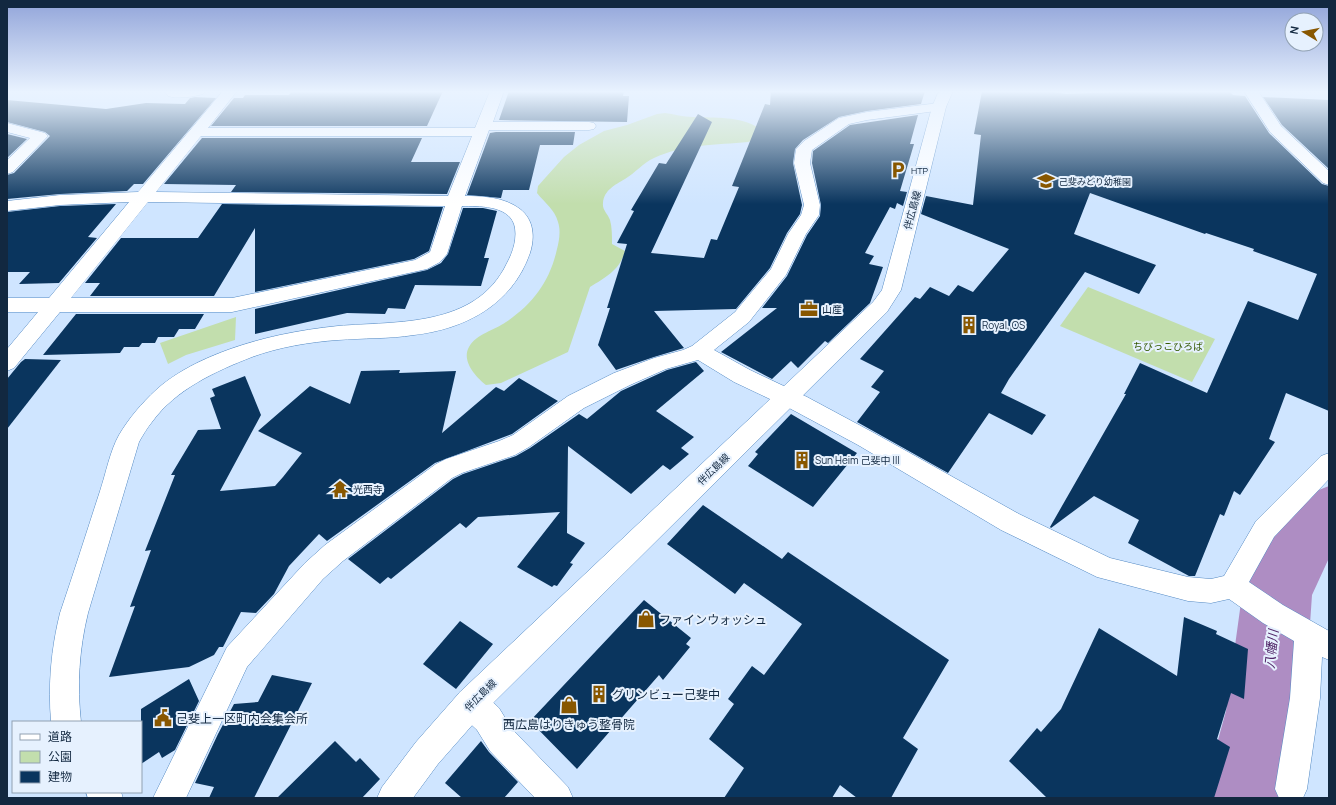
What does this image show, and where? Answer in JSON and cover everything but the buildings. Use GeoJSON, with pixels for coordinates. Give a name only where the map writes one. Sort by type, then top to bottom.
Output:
{"type":"FeatureCollection","features":[{"type":"Feature","properties":{"kind":"street"},"geometry":{"type":"LineString","coordinates":[[7,168],[40,136],[13,129]]}},
{"type":"Feature","properties":{"kind":"street"},"geometry":{"type":"LineString","coordinates":[[7,363],[199,129]]}},
{"type":"Feature","properties":{"kind":"street"},"geometry":{"type":"LineString","coordinates":[[7,305],[232,306],[420,265],[434,258],[438,254],[455,200],[483,129]]}},
{"type":"Feature","properties":{"kind":"street"},"geometry":{"type":"LineString","coordinates":[[196,132],[498,129]]}},
{"type":"Feature","properties":{"kind":"street"},"geometry":{"type":"LineString","coordinates":[[169,798],[237,657],[314,571],[334,553],[444,471],[454,466],[507,448],[521,441],[576,402],[622,379],[661,363],[689,356],[699,351],[742,317],[779,271],[797,234],[810,215],[812,205],[802,163],[804,149],[832,129]]}},
{"type":"Feature","properties":{"kind":"street","name":"伴広島線"},"geometry":{"type":"LineString","coordinates":[[393,798],[427,753],[471,703],[880,307],[891,290],[935,129]]}},
{"type":"Feature","properties":{"kind":"street"},"geometry":{"type":"LineString","coordinates":[[1275,129],[1329,180]]}},
{"type":"Feature","properties":{"kind":"street"},"geometry":{"type":"LineString","coordinates":[[7,206],[60,200],[142,197],[484,201],[506,206],[514,211],[519,216],[525,228],[523,244],[510,278],[498,292],[480,305],[458,317],[422,328],[399,331],[338,333],[302,337],[266,346],[232,357],[199,371],[179,384],[152,407],[134,428],[128,440],[80,589],[67,641],[64,698],[66,721]]}},
{"type":"Feature","properties":{"kind":"street"},"geometry":{"type":"LineString","coordinates":[[699,351],[742,376],[866,439],[1010,522],[1106,569],[1188,589],[1211,591],[1232,586],[1265,528],[1329,463]]}},
{"type":"Feature","properties":{"kind":"street"},"geometry":{"type":"LineString","coordinates":[[1232,586],[1256,603],[1312,636],[1305,698],[1291,789]]}},
{"type":"Feature","properties":{"kind":"street"},"geometry":{"type":"LineString","coordinates":[[471,703],[488,719],[501,740],[557,798]]}},
{"type":"Feature","properties":{"kind":"green space"},"geometry":{"type":"Polygon","coordinates":[[[613,129],[759,129],[756,139],[748,142],[688,148],[665,153],[646,163],[629,177],[611,188],[605,195],[603,208],[611,223],[612,244],[625,251],[623,258],[616,268],[590,287],[568,352],[501,383],[486,385],[478,378],[468,363],[467,352],[469,347],[481,335],[502,325],[524,308],[539,291],[554,261],[560,232],[559,225],[552,210],[537,193],[538,186],[564,157],[579,145],[604,131],[613,129]]]}},
{"type":"Feature","properties":{"kind":"green space","name":"ちびっこひろば"},"geometry":{"type":"Polygon","coordinates":[[[1088,287],[1215,339],[1192,382],[1060,326],[1088,287]]]}},
{"type":"Feature","properties":{"kind":"green space"},"geometry":{"type":"Polygon","coordinates":[[[236,317],[235,340],[186,355],[168,364],[160,343],[236,317]]]}},
{"type":"Feature","properties":{"kind":"waterway","name":"八幡川"},"geometry":{"type":"LineString","coordinates":[[1244,798],[1265,711],[1277,595],[1304,539],[1329,514]]}},
{"type":"Feature","properties":{"kind":"place","name":"HTP"},"geometry":{"type":"Point","coordinates":[898,170]}},
{"type":"Feature","properties":{"kind":"place","name":"己斐みどり幼稚園"},"geometry":{"type":"Point","coordinates":[1046,181]}},
{"type":"Feature","properties":{"kind":"place","name":"山産"},"geometry":{"type":"Point","coordinates":[809,309]}},
{"type":"Feature","properties":{"kind":"place","name":"Royal, OS"},"geometry":{"type":"Point","coordinates":[969,325]}},
{"type":"Feature","properties":{"kind":"place","name":"Sun Heim 己斐中 III"},"geometry":{"type":"Point","coordinates":[802,460]}},
{"type":"Feature","properties":{"kind":"place","name":"光西寺"},"geometry":{"type":"Point","coordinates":[340,489]}},
{"type":"Feature","properties":{"kind":"place","name":"ファインウォッシュ"},"geometry":{"type":"Point","coordinates":[646,619]}},
{"type":"Feature","properties":{"kind":"place","name":"グリンビュー己斐中"},"geometry":{"type":"Point","coordinates":[599,694]}},
{"type":"Feature","properties":{"kind":"place","name":"西広島はりきゅう整骨院"},"geometry":{"type":"Point","coordinates":[569,705]}},
{"type":"Feature","properties":{"kind":"place","name":"己斐上一区町内会集会所"},"geometry":{"type":"Point","coordinates":[163,718]}}]}
